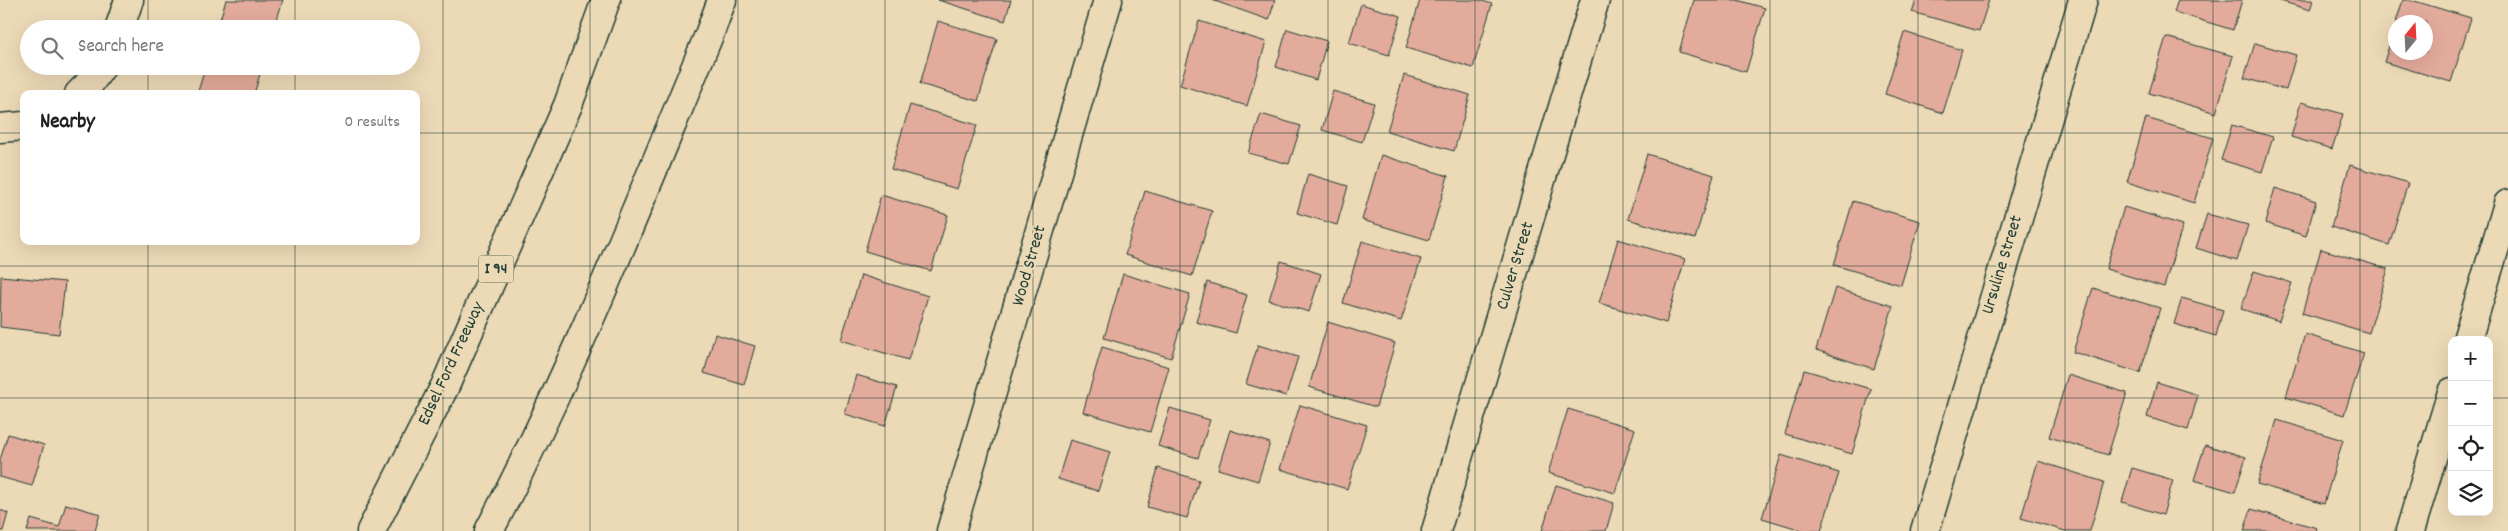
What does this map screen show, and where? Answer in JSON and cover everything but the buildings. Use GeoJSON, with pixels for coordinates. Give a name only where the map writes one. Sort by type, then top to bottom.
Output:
{"type":"FeatureCollection","features":[{"type":"Feature","properties":{"kind":"main road"},"geometry":{"type":"LineString","coordinates":[[121,20],[129,0]]}},
{"type":"Feature","properties":{"kind":"main road","name":"Edsel Ford Freeway"},"geometry":{"type":"LineString","coordinates":[[370,531],[444,386],[568,105],[606,0]]}},
{"type":"Feature","properties":{"kind":"main road"},"geometry":{"type":"LineString","coordinates":[[489,531],[528,456],[600,297],[722,0]]}},
{"type":"Feature","properties":{"kind":"main road","name":"Wood Street"},"geometry":{"type":"LineString","coordinates":[[951,531],[1108,0]]}},
{"type":"Feature","properties":{"kind":"main road","name":"Culver Street"},"geometry":{"type":"LineString","coordinates":[[1436,531],[1595,0]]}},
{"type":"Feature","properties":{"kind":"main road","name":"Ursuline Street"},"geometry":{"type":"LineString","coordinates":[[1925,531],[2083,0]]}},
{"type":"Feature","properties":{"kind":"main road"},"geometry":{"type":"LineString","coordinates":[[83,90],[96,75]]}},
{"type":"Feature","properties":{"kind":"main road"},"geometry":{"type":"LineString","coordinates":[[0,128],[20,126]]}},
{"type":"Feature","properties":{"kind":"main road"},"geometry":{"type":"LineString","coordinates":[[2468,336],[2508,204]]}},
{"type":"Feature","properties":{"kind":"main road"},"geometry":{"type":"LineString","coordinates":[[2410,531],[2448,405]]}}]}
